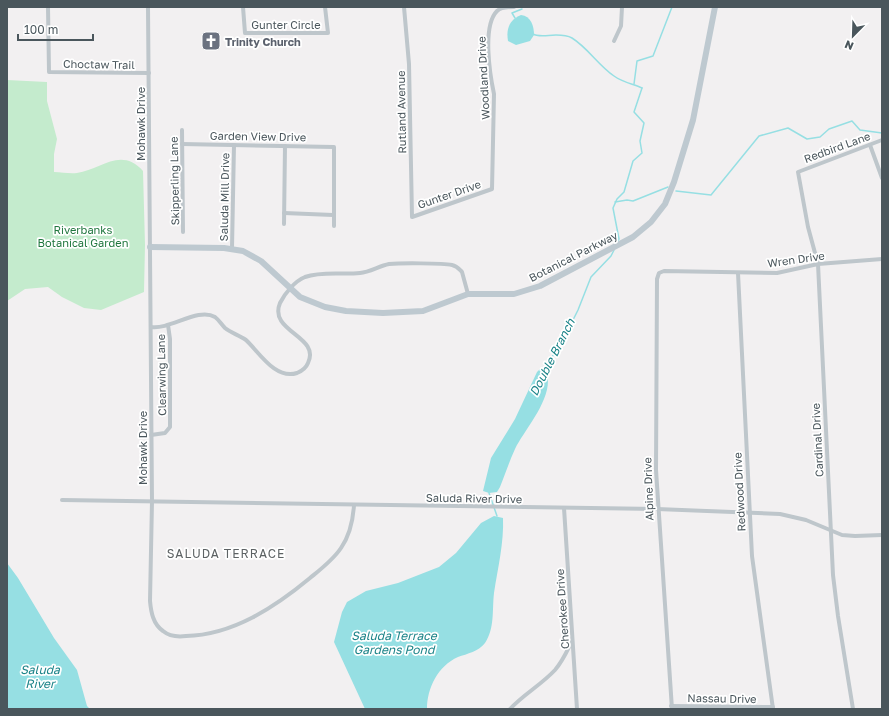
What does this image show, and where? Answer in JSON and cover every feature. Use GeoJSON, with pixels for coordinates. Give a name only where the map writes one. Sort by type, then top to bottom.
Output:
{"type":"FeatureCollection","features":[{"type":"Feature","properties":{"kind":"street","name":"Choctaw Trail"},"geometry":{"type":"LineString","coordinates":[[48,7],[49,72],[149,73]]}},
{"type":"Feature","properties":{"kind":"street","name":"Mohawk Drive"},"geometry":{"type":"LineString","coordinates":[[148,7],[152,501],[151,611],[156,623],[162,630],[171,636],[207,634],[239,624],[264,612],[294,592],[329,563],[341,549],[351,528],[354,505]]}},
{"type":"Feature","properties":{"kind":"street","name":"Gunter Circle"},"geometry":{"type":"LineString","coordinates":[[243,7],[245,33],[328,33],[326,7]]}},
{"type":"Feature","properties":{"kind":"street","name":"Rutland Avenue"},"geometry":{"type":"LineString","coordinates":[[404,7],[409,64],[412,217]]}},
{"type":"Feature","properties":{"kind":"street","name":"Woodland Drive"},"geometry":{"type":"LineString","coordinates":[[492,189],[494,94],[491,78],[490,24],[498,10],[514,7]]}},
{"type":"Feature","properties":{"kind":"street"},"geometry":{"type":"LineString","coordinates":[[614,41],[621,26],[622,7]]}},
{"type":"Feature","properties":{"kind":"street","name":"Botanical Parkway"},"geometry":{"type":"LineString","coordinates":[[150,247],[232,248],[249,254],[261,261],[290,290],[306,300],[330,309],[355,312],[383,313],[423,311],[468,294],[507,294],[526,291],[540,286],[627,240],[642,230],[657,216],[671,191],[696,107],[707,38],[715,7]]}},
{"type":"Feature","properties":{"kind":"street","name":"Skipperling Lane"},"geometry":{"type":"LineString","coordinates":[[182,130],[183,232]]}},
{"type":"Feature","properties":{"kind":"street","name":"Redbird Lane"},"geometry":{"type":"LineString","coordinates":[[798,172],[882,140]]}},
{"type":"Feature","properties":{"kind":"street","name":"Garden View Drive"},"geometry":{"type":"LineString","coordinates":[[182,144],[334,147],[333,215]]}},
{"type":"Feature","properties":{"kind":"street","name":"Saluda Mill Drive"},"geometry":{"type":"LineString","coordinates":[[232,248],[234,145]]}},
{"type":"Feature","properties":{"kind":"street"},"geometry":{"type":"LineString","coordinates":[[870,145],[882,178]]}},
{"type":"Feature","properties":{"kind":"street"},"geometry":{"type":"LineString","coordinates":[[284,224],[285,146]]}},
{"type":"Feature","properties":{"kind":"street","name":"Cardinal Drive"},"geometry":{"type":"LineString","coordinates":[[798,172],[808,227],[818,264],[831,531],[838,616],[853,709]]}},
{"type":"Feature","properties":{"kind":"street","name":"Gunter Drive"},"geometry":{"type":"LineString","coordinates":[[412,217],[492,189]]}},
{"type":"Feature","properties":{"kind":"street"},"geometry":{"type":"LineString","coordinates":[[284,213],[333,215],[334,226]]}},
{"type":"Feature","properties":{"kind":"street","name":"Wren Drive"},"geometry":{"type":"LineString","coordinates":[[664,271],[777,273],[818,264],[882,259]]}},
{"type":"Feature","properties":{"kind":"street"},"geometry":{"type":"LineString","coordinates":[[150,327],[158,328],[201,315],[210,315],[217,318],[225,328],[247,341],[267,362],[283,372],[295,373],[305,368],[310,356],[308,348],[303,341],[286,328],[280,318],[279,310],[280,303],[290,290],[302,279],[316,274],[359,273],[390,264],[449,265],[457,266],[462,272],[468,294]]}},
{"type":"Feature","properties":{"kind":"street","name":"Alpine Drive"},"geometry":{"type":"LineString","coordinates":[[664,271],[659,273],[657,279],[657,510],[671,707]]}},
{"type":"Feature","properties":{"kind":"street","name":"Redwood Drive"},"geometry":{"type":"LineString","coordinates":[[738,273],[753,576],[773,708]]}},
{"type":"Feature","properties":{"kind":"street","name":"Clearwing Lane"},"geometry":{"type":"LineString","coordinates":[[151,435],[165,433],[170,429],[171,424],[170,339],[168,325]]}},
{"type":"Feature","properties":{"kind":"street","name":"Saluda River Drive"},"geometry":{"type":"LineString","coordinates":[[62,500],[657,510],[793,516],[831,531],[855,536],[882,535]]}},
{"type":"Feature","properties":{"kind":"street","name":"Cherokee Drive"},"geometry":{"type":"LineString","coordinates":[[564,508],[577,709]]}},
{"type":"Feature","properties":{"kind":"street"},"geometry":{"type":"LineString","coordinates":[[510,709],[524,694],[556,669],[566,656],[573,638]]}},
{"type":"Feature","properties":{"kind":"street","name":"Nassau Drive"},"geometry":{"type":"LineString","coordinates":[[671,707],[773,708]]}},
{"type":"Feature","properties":{"kind":"green space","name":"Riverbanks Botanical Garden"},"geometry":{"type":"Polygon","coordinates":[[[7,80],[47,82],[47,101],[57,139],[54,154],[54,172],[77,173],[119,160],[127,160],[135,164],[143,171],[145,245],[144,292],[101,310],[84,308],[62,297],[48,287],[25,289],[7,301],[7,80]]]}},
{"type":"Feature","properties":{"kind":"water"},"geometry":{"type":"Polygon","coordinates":[[[521,15],[530,19],[534,35],[530,41],[516,45],[508,41],[508,29],[511,22],[521,15]]]}},
{"type":"Feature","properties":{"kind":"water"},"geometry":{"type":"Polygon","coordinates":[[[541,368],[546,370],[548,380],[547,390],[543,401],[515,449],[497,492],[489,493],[483,491],[491,458],[515,419],[537,372],[541,368]]]}},
{"type":"Feature","properties":{"kind":"water","name":"Saluda Terrace Gardens Pond"},"geometry":{"type":"Polygon","coordinates":[[[494,516],[503,518],[503,537],[494,593],[492,625],[485,643],[476,650],[451,661],[439,672],[429,693],[427,709],[365,709],[334,642],[342,612],[347,602],[366,591],[398,583],[439,567],[456,553],[481,523],[494,516]]]}},
{"type":"Feature","properties":{"kind":"water","name":"Saluda River"},"geometry":{"type":"Polygon","coordinates":[[[7,563],[18,578],[54,638],[77,670],[87,706],[90,709],[7,709],[7,563]]]}},
{"type":"Feature","properties":{"kind":"waterway","name":"Double Branch"},"geometry":{"type":"LineString","coordinates":[[634,84],[637,61],[653,56],[672,7]]}},
{"type":"Feature","properties":{"kind":"waterway"},"geometry":{"type":"LineString","coordinates":[[515,18],[512,13],[522,9]]}},
{"type":"Feature","properties":{"kind":"waterway"},"geometry":{"type":"LineString","coordinates":[[533,34],[541,36],[562,35],[572,38],[614,76],[642,88]]}},
{"type":"Feature","properties":{"kind":"waterway","name":"Double Branch"},"geometry":{"type":"LineString","coordinates":[[617,242],[619,239],[613,208],[617,199],[624,192],[633,161],[642,153],[640,141],[644,123],[634,112],[642,88]]}},
{"type":"Feature","properties":{"kind":"waterway"},"geometry":{"type":"LineString","coordinates":[[676,191],[711,195],[759,136],[788,128],[807,139],[820,137],[829,129],[852,121],[860,130],[882,133]]}},
{"type":"Feature","properties":{"kind":"waterway"},"geometry":{"type":"LineString","coordinates":[[615,202],[627,200],[633,201],[668,187]]}},
{"type":"Feature","properties":{"kind":"waterway","name":"Double Branch"},"geometry":{"type":"LineString","coordinates":[[544,369],[562,342],[578,310],[591,277],[611,256],[614,250]]}},
{"type":"Feature","properties":{"kind":"waterway","name":"Double Branch"},"geometry":{"type":"LineString","coordinates":[[489,492],[497,516]]}},
{"type":"Feature","properties":{"kind":"place","name":"Trinity Church"},"geometry":{"type":"Point","coordinates":[211,41]}},
{"type":"Feature","properties":{"kind":"district","name":"SALUDA TERRACE"},"geometry":{"type":"Point","coordinates":[226,553]}}]}
